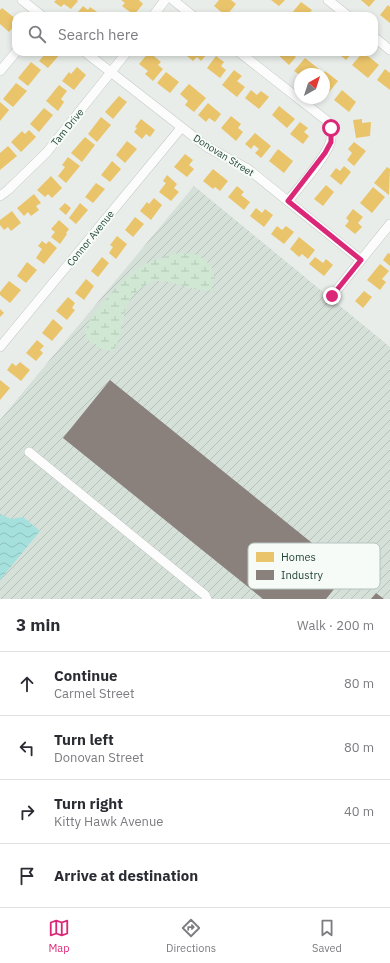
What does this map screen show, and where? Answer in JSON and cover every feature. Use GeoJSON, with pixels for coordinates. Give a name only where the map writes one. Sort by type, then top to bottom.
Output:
{"type":"FeatureCollection","features":[{"type":"Feature","properties":{"kind":"street"},"geometry":{"type":"LineString","coordinates":[[22,0],[37,12]]}},
{"type":"Feature","properties":{"kind":"street"},"geometry":{"type":"LineString","coordinates":[[156,12],[165,0]]}},
{"type":"Feature","properties":{"kind":"street"},"geometry":{"type":"LineString","coordinates":[[173,0],[188,12]]}},
{"type":"Feature","properties":{"kind":"street"},"geometry":{"type":"LineString","coordinates":[[328,0],[343,12]]}},
{"type":"Feature","properties":{"kind":"street"},"geometry":{"type":"LineString","coordinates":[[378,40],[390,50]]}},
{"type":"Feature","properties":{"kind":"street"},"geometry":{"type":"LineString","coordinates":[[0,71],[13,56]]}},
{"type":"Feature","properties":{"kind":"street","name":"Donovan Street"},"geometry":{"type":"LineString","coordinates":[[90,56],[181,128],[219,155],[248,169],[361,260]]}},
{"type":"Feature","properties":{"kind":"street","name":"Tam Drive"},"geometry":{"type":"LineString","coordinates":[[0,196],[47,152],[124,56]]}},
{"type":"Feature","properties":{"kind":"street"},"geometry":{"type":"LineString","coordinates":[[244,56],[326,120],[331,128],[331,142],[325,153],[288,201]]}},
{"type":"Feature","properties":{"kind":"street","name":"Connor Avenue"},"geometry":{"type":"LineString","coordinates":[[0,347],[181,128]]}},
{"type":"Feature","properties":{"kind":"street"},"geometry":{"type":"LineString","coordinates":[[332,296],[390,224]]}},
{"type":"Feature","properties":{"kind":"street"},"geometry":{"type":"LineString","coordinates":[[29,452],[199,590],[205,595],[206,599]]}},
{"type":"Feature","properties":{"kind":"shaded area"},"geometry":{"type":"Polygon","coordinates":[[[194,186],[390,347],[390,599],[0,599],[0,420],[194,186]]]}},
{"type":"Feature","properties":{"kind":"green space"},"geometry":{"type":"Polygon","coordinates":[[[180,253],[200,255],[211,266],[215,278],[211,290],[198,290],[164,281],[151,282],[133,295],[128,303],[120,336],[113,351],[104,350],[90,343],[86,334],[88,323],[92,316],[120,283],[132,272],[142,266],[180,253]]]}},
{"type":"Feature","properties":{"kind":"water"},"geometry":{"type":"Polygon","coordinates":[[[0,514],[11,519],[23,517],[40,531],[0,580],[0,514]]]}},
{"type":"Feature","properties":{"kind":"building: Homes"},"geometry":{"type":"Polygon","coordinates":[[[56,0],[78,1],[71,9],[64,4],[61,7],[54,2],[56,0]]]}},
{"type":"Feature","properties":{"kind":"building: Homes"},"geometry":{"type":"Polygon","coordinates":[[[121,0],[139,0],[143,4],[136,12],[130,12],[122,6],[125,3],[121,0]]]}},
{"type":"Feature","properties":{"kind":"building: Homes"},"geometry":{"type":"Polygon","coordinates":[[[219,0],[231,0],[236,4],[229,12],[221,12],[214,6],[219,0]]]}},
{"type":"Feature","properties":{"kind":"building: Homes"},"geometry":{"type":"Polygon","coordinates":[[[271,0],[285,0],[279,6],[271,0]]]}},
{"type":"Feature","properties":{"kind":"building: Homes"},"geometry":{"type":"Polygon","coordinates":[[[361,0],[375,0],[369,7],[361,0]]]}},
{"type":"Feature","properties":{"kind":"building: Homes"},"geometry":{"type":"Polygon","coordinates":[[[301,2],[312,10],[310,12],[293,12],[301,2]]]}},
{"type":"Feature","properties":{"kind":"building: Homes"},"geometry":{"type":"Polygon","coordinates":[[[388,5],[390,7],[390,23],[380,15],[388,5]]]}},
{"type":"Feature","properties":{"kind":"building: Homes"},"geometry":{"type":"Polygon","coordinates":[[[83,6],[88,10],[90,7],[97,12],[78,12],[83,6]]]}},
{"type":"Feature","properties":{"kind":"building: Homes"},"geometry":{"type":"Polygon","coordinates":[[[2,8],[12,16],[12,29],[9,32],[0,24],[0,10],[2,8]]]}},
{"type":"Feature","properties":{"kind":"building: Homes"},"geometry":{"type":"Polygon","coordinates":[[[43,56],[58,56],[48,68],[39,61],[43,56]]]}},
{"type":"Feature","properties":{"kind":"building: Homes"},"geometry":{"type":"Polygon","coordinates":[[[146,56],[154,56],[161,62],[158,65],[163,69],[153,81],[145,74],[148,71],[139,64],[146,56]]]}},
{"type":"Feature","properties":{"kind":"building: Homes"},"geometry":{"type":"Polygon","coordinates":[[[187,56],[205,56],[201,61],[197,57],[193,61],[187,56]]]}},
{"type":"Feature","properties":{"kind":"building: Homes"},"geometry":{"type":"Polygon","coordinates":[[[216,56],[224,62],[221,66],[226,70],[220,78],[207,68],[216,56]]]}},
{"type":"Feature","properties":{"kind":"building: Homes"},"geometry":{"type":"Polygon","coordinates":[[[279,56],[296,57],[289,65],[279,56]]]}},
{"type":"Feature","properties":{"kind":"building: Homes"},"geometry":{"type":"Polygon","coordinates":[[[341,56],[350,56],[346,60],[341,56]]]}},
{"type":"Feature","properties":{"kind":"building: Homes"},"geometry":{"type":"Polygon","coordinates":[[[360,56],[368,56],[379,65],[368,78],[352,65],[360,56]]]}},
{"type":"Feature","properties":{"kind":"building: Homes"},"geometry":{"type":"Polygon","coordinates":[[[305,58],[318,68],[297,68],[305,58]]]}},
{"type":"Feature","properties":{"kind":"building: Homes"},"geometry":{"type":"Polygon","coordinates":[[[31,62],[41,70],[28,86],[18,78],[31,62]]]}},
{"type":"Feature","properties":{"kind":"building: Homes"},"geometry":{"type":"Polygon","coordinates":[[[77,67],[86,75],[74,90],[62,81],[69,72],[71,74],[77,67]]]}},
{"type":"Feature","properties":{"kind":"building: Homes"},"geometry":{"type":"Polygon","coordinates":[[[385,69],[390,73],[390,90],[377,80],[385,69]]]}},
{"type":"Feature","properties":{"kind":"building: Homes"},"geometry":{"type":"Polygon","coordinates":[[[234,70],[242,76],[237,81],[245,87],[237,97],[222,85],[234,70]]]}},
{"type":"Feature","properties":{"kind":"building: Homes"},"geometry":{"type":"Polygon","coordinates":[[[166,72],[179,82],[170,93],[157,83],[166,72]]]}},
{"type":"Feature","properties":{"kind":"building: Homes"},"geometry":{"type":"Polygon","coordinates":[[[330,75],[338,81],[330,91],[330,75]]]}},
{"type":"Feature","properties":{"kind":"building: Homes"},"geometry":{"type":"Polygon","coordinates":[[[16,83],[27,91],[13,107],[3,99],[16,83]]]}},
{"type":"Feature","properties":{"kind":"building: Homes"},"geometry":{"type":"Polygon","coordinates":[[[189,84],[206,98],[194,112],[185,105],[188,101],[180,94],[189,84]]]}},
{"type":"Feature","properties":{"kind":"building: Homes"},"geometry":{"type":"Polygon","coordinates":[[[59,85],[67,91],[61,99],[64,102],[58,111],[46,101],[59,85]]]}},
{"type":"Feature","properties":{"kind":"building: Homes"},"geometry":{"type":"Polygon","coordinates":[[[251,90],[257,95],[261,91],[269,97],[259,109],[245,98],[251,90]]]}},
{"type":"Feature","properties":{"kind":"building: Homes"},"geometry":{"type":"Polygon","coordinates":[[[342,90],[356,102],[349,112],[334,100],[342,90]]]}},
{"type":"Feature","properties":{"kind":"building: Homes"},"geometry":{"type":"Polygon","coordinates":[[[119,96],[127,102],[113,119],[105,112],[119,96]]]}},
{"type":"Feature","properties":{"kind":"building: Homes"},"geometry":{"type":"Polygon","coordinates":[[[0,102],[9,110],[0,121],[0,102]]]}},
{"type":"Feature","properties":{"kind":"building: Homes"},"geometry":{"type":"Polygon","coordinates":[[[208,103],[221,114],[215,122],[209,118],[206,122],[198,115],[208,103]]]}},
{"type":"Feature","properties":{"kind":"building: Homes"},"geometry":{"type":"Polygon","coordinates":[[[279,106],[295,119],[287,128],[272,115],[279,106]]]}},
{"type":"Feature","properties":{"kind":"building: Homes"},"geometry":{"type":"Polygon","coordinates":[[[44,108],[53,115],[39,132],[30,124],[44,108]]]}},
{"type":"Feature","properties":{"kind":"building: Homes"},"geometry":{"type":"Polygon","coordinates":[[[231,116],[241,124],[238,128],[243,132],[236,141],[221,128],[231,116]]]}},
{"type":"Feature","properties":{"kind":"building: Homes"},"geometry":{"type":"Polygon","coordinates":[[[101,117],[111,125],[97,142],[88,134],[101,117]]]}},
{"type":"Feature","properties":{"kind":"building: Homes"},"geometry":{"type":"Polygon","coordinates":[[[141,119],[155,130],[150,137],[146,134],[142,139],[134,132],[137,128],[135,127],[141,119]]]}},
{"type":"Feature","properties":{"kind":"building: Homes"},"geometry":{"type":"Polygon","coordinates":[[[362,119],[362,123],[371,122],[370,136],[356,138],[353,120],[362,119]]]}},
{"type":"Feature","properties":{"kind":"building: Homes"},"geometry":{"type":"Polygon","coordinates":[[[300,122],[308,128],[304,132],[309,136],[303,144],[290,134],[300,122]]]}},
{"type":"Feature","properties":{"kind":"building: Homes"},"geometry":{"type":"Polygon","coordinates":[[[29,130],[36,137],[21,152],[11,142],[22,131],[25,134],[29,130]]]}},
{"type":"Feature","properties":{"kind":"building: Homes"},"geometry":{"type":"Polygon","coordinates":[[[255,133],[271,146],[261,158],[255,153],[259,149],[254,145],[251,149],[245,144],[255,133]]]}},
{"type":"Feature","properties":{"kind":"building: Homes"},"geometry":{"type":"Polygon","coordinates":[[[85,137],[95,145],[82,162],[71,153],[85,137]]]}},
{"type":"Feature","properties":{"kind":"building: Homes"},"geometry":{"type":"Polygon","coordinates":[[[127,141],[137,149],[125,163],[116,155],[127,141]]]}},
{"type":"Feature","properties":{"kind":"building: Homes"},"geometry":{"type":"Polygon","coordinates":[[[354,142],[366,151],[354,166],[347,160],[352,153],[348,149],[354,142]]]}},
{"type":"Feature","properties":{"kind":"building: Homes"},"geometry":{"type":"Polygon","coordinates":[[[8,146],[17,156],[0,170],[0,153],[8,146]]]}},
{"type":"Feature","properties":{"kind":"building: Homes"},"geometry":{"type":"Polygon","coordinates":[[[278,149],[293,161],[284,173],[269,161],[278,149]]]}},
{"type":"Feature","properties":{"kind":"building: Homes"},"geometry":{"type":"Polygon","coordinates":[[[185,154],[193,160],[189,165],[194,169],[187,177],[174,167],[185,154]]]}},
{"type":"Feature","properties":{"kind":"building: Homes"},"geometry":{"type":"Polygon","coordinates":[[[68,157],[80,166],[66,183],[58,176],[65,167],[62,165],[68,157]]]}},
{"type":"Feature","properties":{"kind":"building: Homes"},"geometry":{"type":"Polygon","coordinates":[[[112,161],[121,169],[110,182],[101,175],[112,161]]]}},
{"type":"Feature","properties":{"kind":"building: Homes"},"geometry":{"type":"Polygon","coordinates":[[[344,166],[351,172],[341,185],[330,176],[336,168],[340,171],[344,166]]]}},
{"type":"Feature","properties":{"kind":"building: Homes"},"geometry":{"type":"Polygon","coordinates":[[[387,167],[390,169],[389,195],[374,183],[387,167]]]}},
{"type":"Feature","properties":{"kind":"building: Homes"},"geometry":{"type":"Polygon","coordinates":[[[213,169],[228,181],[220,191],[215,187],[213,189],[203,181],[213,169]]]}},
{"type":"Feature","properties":{"kind":"building: Homes"},"geometry":{"type":"Polygon","coordinates":[[[167,175],[177,184],[174,188],[179,192],[171,201],[159,192],[166,183],[163,181],[167,175]]]}},
{"type":"Feature","properties":{"kind":"building: Homes"},"geometry":{"type":"Polygon","coordinates":[[[51,176],[62,188],[52,198],[48,194],[45,197],[37,190],[51,176]]]}},
{"type":"Feature","properties":{"kind":"building: Homes"},"geometry":{"type":"Polygon","coordinates":[[[96,183],[105,189],[93,203],[85,197],[96,183]]]}},
{"type":"Feature","properties":{"kind":"building: Homes"},"geometry":{"type":"Polygon","coordinates":[[[326,185],[334,192],[323,206],[314,199],[326,185]]]}},
{"type":"Feature","properties":{"kind":"building: Homes"},"geometry":{"type":"Polygon","coordinates":[[[237,186],[244,192],[241,195],[250,202],[244,210],[228,197],[237,186]]]}},
{"type":"Feature","properties":{"kind":"building: Homes"},"geometry":{"type":"Polygon","coordinates":[[[373,187],[385,197],[372,213],[360,203],[373,187]]]}},
{"type":"Feature","properties":{"kind":"building: Homes"},"geometry":{"type":"Polygon","coordinates":[[[34,194],[41,203],[36,206],[39,210],[31,216],[28,212],[24,216],[17,208],[34,194]]]}},
{"type":"Feature","properties":{"kind":"building: Homes"},"geometry":{"type":"Polygon","coordinates":[[[154,198],[162,205],[151,220],[140,211],[147,202],[149,204],[154,198]]]}},
{"type":"Feature","properties":{"kind":"building: Homes"},"geometry":{"type":"Polygon","coordinates":[[[65,203],[71,208],[66,215],[59,209],[65,203]]]}},
{"type":"Feature","properties":{"kind":"building: Homes"},"geometry":{"type":"Polygon","coordinates":[[[80,203],[88,210],[76,224],[69,218],[80,203]]]}},
{"type":"Feature","properties":{"kind":"building: Homes"},"geometry":{"type":"Polygon","coordinates":[[[256,208],[262,213],[265,209],[273,215],[264,227],[250,216],[256,208]]]}},
{"type":"Feature","properties":{"kind":"building: Homes"},"geometry":{"type":"Polygon","coordinates":[[[353,209],[363,217],[358,223],[362,227],[355,234],[345,226],[349,221],[346,218],[353,209]]]}},
{"type":"Feature","properties":{"kind":"building: Homes"},"geometry":{"type":"Polygon","coordinates":[[[12,211],[21,223],[11,231],[8,227],[4,230],[0,225],[0,220],[12,211]]]}},
{"type":"Feature","properties":{"kind":"building: Homes"},"geometry":{"type":"Polygon","coordinates":[[[135,217],[144,224],[133,237],[125,230],[135,217]]]}},
{"type":"Feature","properties":{"kind":"building: Homes"},"geometry":{"type":"Polygon","coordinates":[[[59,220],[69,229],[60,244],[51,237],[55,232],[51,229],[59,220]]]}},
{"type":"Feature","properties":{"kind":"building: Homes"},"geometry":{"type":"Polygon","coordinates":[[[277,226],[282,230],[286,226],[294,232],[284,244],[271,234],[277,226]]]}},
{"type":"Feature","properties":{"kind":"building: Homes"},"geometry":{"type":"Polygon","coordinates":[[[117,236],[127,244],[116,259],[109,253],[113,247],[110,245],[117,236]]]}},
{"type":"Feature","properties":{"kind":"building: Homes"},"geometry":{"type":"Polygon","coordinates":[[[299,237],[315,250],[308,259],[302,254],[299,257],[290,249],[299,237]]]}},
{"type":"Feature","properties":{"kind":"building: Homes"},"geometry":{"type":"Polygon","coordinates":[[[42,241],[46,244],[49,241],[57,248],[44,264],[36,258],[42,249],[38,246],[42,241]]]}},
{"type":"Feature","properties":{"kind":"building: Homes"},"geometry":{"type":"Polygon","coordinates":[[[388,253],[390,254],[390,266],[383,260],[388,253]]]}},
{"type":"Feature","properties":{"kind":"building: Homes"},"geometry":{"type":"Polygon","coordinates":[[[102,257],[109,263],[98,277],[91,271],[102,257]]]}},
{"type":"Feature","properties":{"kind":"building: Homes"},"geometry":{"type":"Polygon","coordinates":[[[315,257],[323,263],[326,259],[333,265],[324,276],[309,264],[315,257]]]}},
{"type":"Feature","properties":{"kind":"building: Homes"},"geometry":{"type":"Polygon","coordinates":[[[27,262],[37,270],[26,283],[17,276],[27,262]]]}},
{"type":"Feature","properties":{"kind":"building: Homes"},"geometry":{"type":"Polygon","coordinates":[[[380,264],[389,271],[382,279],[386,282],[380,290],[367,280],[380,264]]]}},
{"type":"Feature","properties":{"kind":"building: Homes"},"geometry":{"type":"Polygon","coordinates":[[[86,279],[94,286],[84,300],[75,293],[86,279]]]}},
{"type":"Feature","properties":{"kind":"building: Homes"},"geometry":{"type":"Polygon","coordinates":[[[9,281],[21,290],[10,303],[0,295],[0,292],[9,281]]]}},
{"type":"Feature","properties":{"kind":"building: Homes"},"geometry":{"type":"Polygon","coordinates":[[[364,291],[372,297],[363,308],[355,301],[364,291]]]}},
{"type":"Feature","properties":{"kind":"building: Homes"},"geometry":{"type":"Polygon","coordinates":[[[68,297],[75,303],[72,308],[75,310],[67,320],[56,311],[68,297]]]}},
{"type":"Feature","properties":{"kind":"building: Homes"},"geometry":{"type":"Polygon","coordinates":[[[0,309],[4,313],[0,317],[0,309]]]}},
{"type":"Feature","properties":{"kind":"building: Homes"},"geometry":{"type":"Polygon","coordinates":[[[53,319],[63,328],[52,341],[42,333],[53,319]]]}},
{"type":"Feature","properties":{"kind":"building: Homes"},"geometry":{"type":"Polygon","coordinates":[[[37,340],[44,346],[40,350],[43,353],[36,361],[26,353],[37,340]]]}},
{"type":"Feature","properties":{"kind":"building: Homes"},"geometry":{"type":"Polygon","coordinates":[[[20,362],[30,370],[21,381],[7,370],[12,363],[16,366],[20,362]]]}},
{"type":"Feature","properties":{"kind":"building: Homes"},"geometry":{"type":"Polygon","coordinates":[[[0,380],[10,388],[0,400],[0,380]]]}},
{"type":"Feature","properties":{"kind":"building: Industry"},"geometry":{"type":"Polygon","coordinates":[[[110,380],[312,543],[248,543],[248,587],[63,438],[110,380]]]}},
{"type":"Feature","properties":{"kind":"building: Industry"},"geometry":{"type":"Polygon","coordinates":[[[251,589],[334,589],[326,599],[263,599],[251,589]]]}},
{"type":"Feature","properties":{"kind":"building: Industry"},"geometry":{"type":"Polygon","coordinates":[[[376,593],[384,599],[371,599],[376,593]]]}},
{"type":"Feature","properties":{"kind":"route"},"geometry":{"type":"LineString","coordinates":[[331,128],[331,142],[325,153],[288,201],[361,260],[332,296]]}}]}
